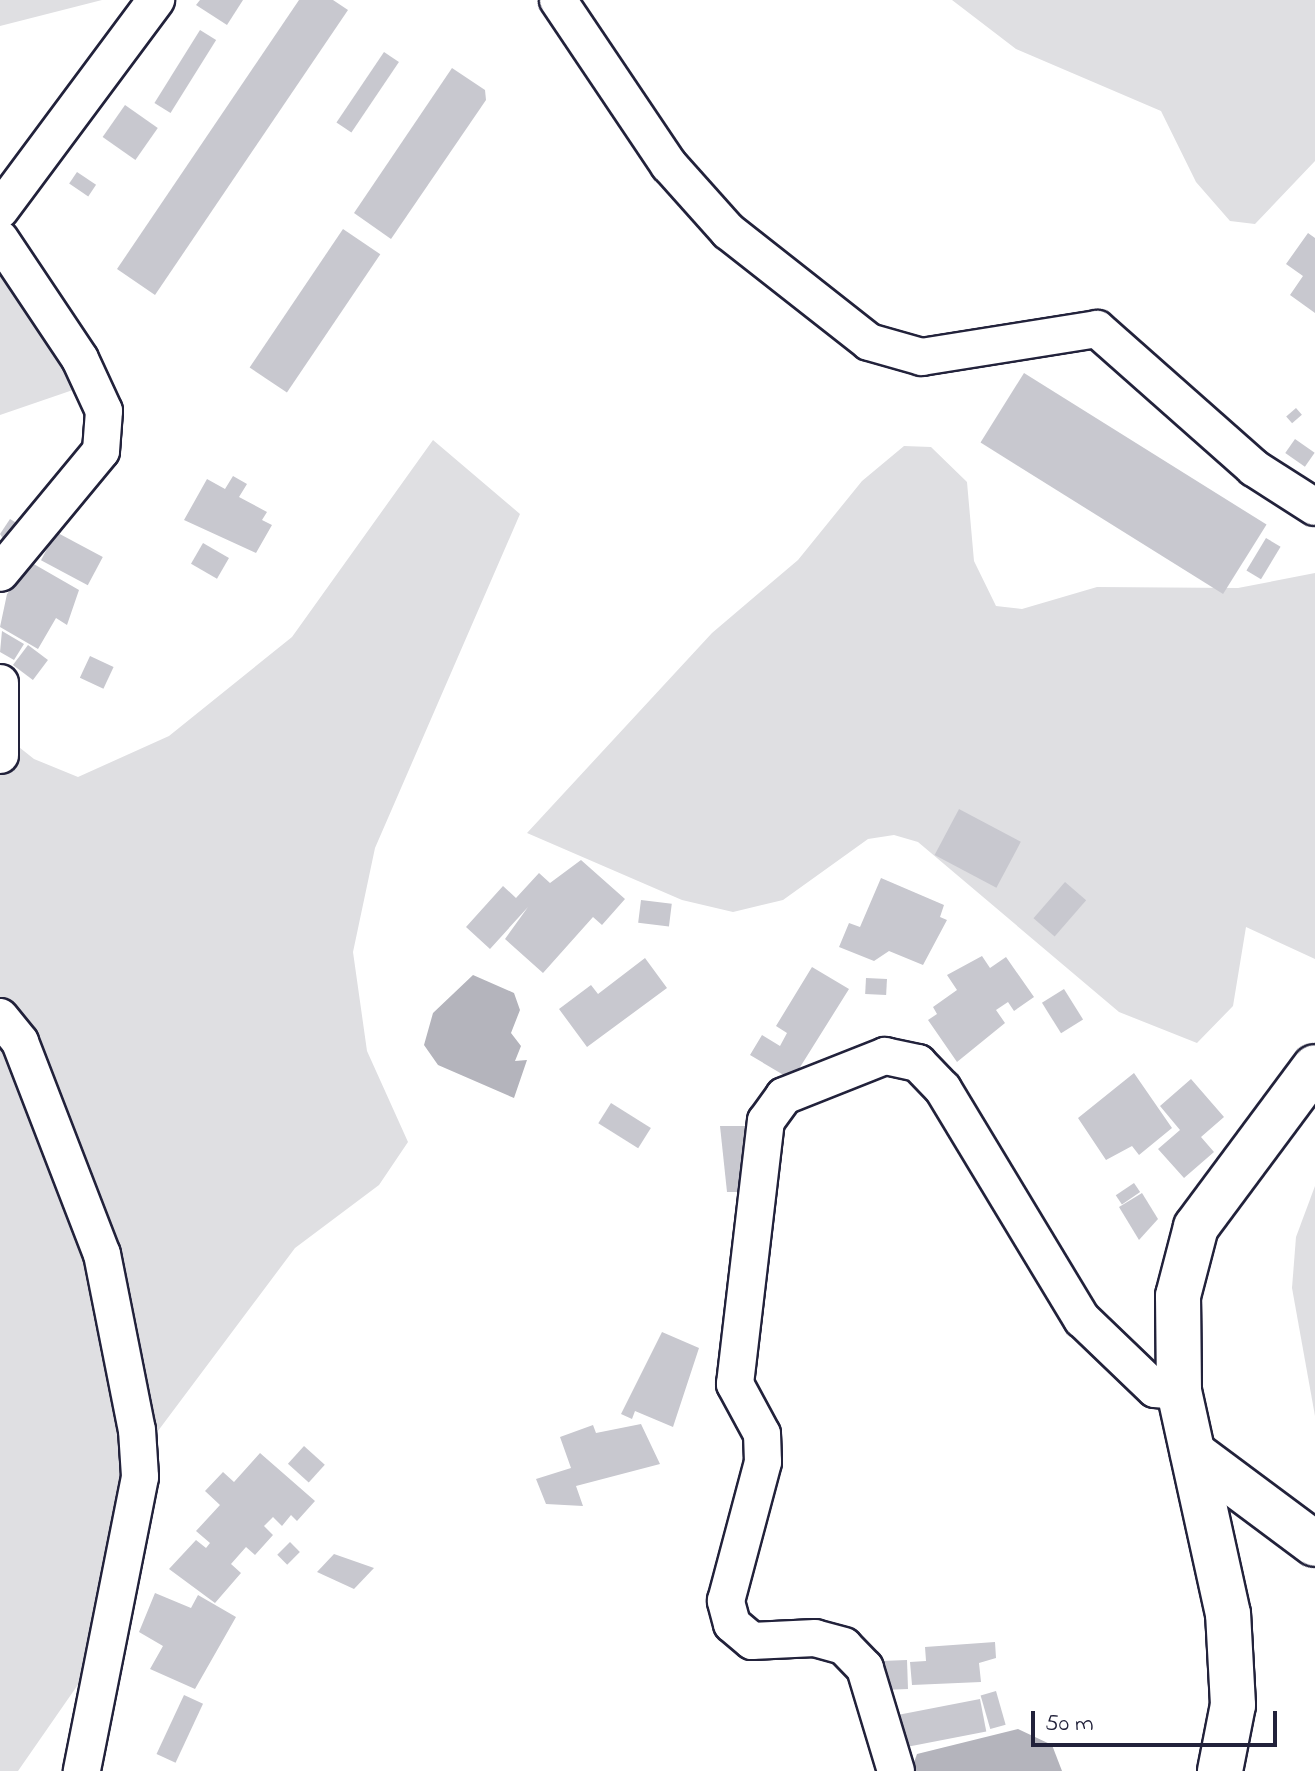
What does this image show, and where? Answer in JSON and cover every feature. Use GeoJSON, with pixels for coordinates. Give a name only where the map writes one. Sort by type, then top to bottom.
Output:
{"type":"FeatureCollection","features":[{"type":"Feature","properties":{"kind":"main road"},"geometry":{"type":"LineString","coordinates":[[1220,1771],[1233,1705],[1228,1614],[1179,1391],[1178,1296],[1196,1227],[1315,1067]]}},
{"type":"Feature","properties":{"kind":"main road"},"geometry":{"type":"LineString","coordinates":[[1193,1453],[1315,1544]]}},
{"type":"Feature","properties":{"kind":"street"},"geometry":{"type":"LineString","coordinates":[[0,210],[156,0]]}},
{"type":"Feature","properties":{"kind":"street"},"geometry":{"type":"LineString","coordinates":[[558,0],[669,165],[728,231],[869,342],[922,357],[1097,329],[1254,468],[1315,507]]}},
{"type":"Feature","properties":{"kind":"street"},"geometry":{"type":"LineString","coordinates":[[0,239],[80,359],[104,411],[101,451],[0,573]]}},
{"type":"Feature","properties":{"kind":"street"},"geometry":{"type":"LineString","coordinates":[[0,683],[0,755]]}},
{"type":"Feature","properties":{"kind":"street"},"geometry":{"type":"LineString","coordinates":[[0,1017],[20,1042],[102,1254],[137,1430],[140,1477],[82,1771]]}},
{"type":"Feature","properties":{"kind":"street"},"geometry":{"type":"LineString","coordinates":[[896,1771],[865,1668],[844,1646],[815,1638],[752,1641],[732,1624],[726,1601],[763,1462],[762,1434],[741,1407],[735,1384],[766,1121],[784,1096],[885,1056],[918,1063],[943,1089],[1082,1319],[1155,1389],[1179,1391]]}},
{"type":"Feature","properties":{"kind":"shaded area"},"geometry":{"type":"Polygon","coordinates":[[[0,0],[102,0],[0,26],[0,0]]]}},
{"type":"Feature","properties":{"kind":"shaded area"},"geometry":{"type":"Polygon","coordinates":[[[952,0],[1315,0],[1315,161],[1255,224],[1230,221],[1196,182],[1161,111],[1016,49],[952,0]]]}},
{"type":"Feature","properties":{"kind":"shaded area"},"geometry":{"type":"Polygon","coordinates":[[[0,229],[102,380],[0,415],[0,229]]]}},
{"type":"Feature","properties":{"kind":"shaded area"},"geometry":{"type":"Polygon","coordinates":[[[433,440],[520,514],[375,848],[353,952],[367,1051],[408,1142],[379,1185],[295,1248],[134,1463],[93,1663],[18,1771],[0,1771],[0,732],[34,759],[78,777],[169,736],[292,637],[433,440]]]}},
{"type":"Feature","properties":{"kind":"shaded area"},"geometry":{"type":"Polygon","coordinates":[[[904,446],[931,447],[967,482],[974,561],[996,606],[1022,609],[1097,587],[1238,588],[1315,573],[1315,959],[1246,927],[1233,1006],[1197,1043],[1119,1012],[918,842],[894,835],[868,839],[783,900],[733,912],[682,900],[527,833],[712,633],[798,560],[862,481],[904,446]]]}},
{"type":"Feature","properties":{"kind":"shaded area"},"geometry":{"type":"Polygon","coordinates":[[[473,975],[514,993],[520,1010],[511,1033],[521,1046],[515,1061],[527,1060],[514,1098],[438,1065],[424,1045],[433,1013],[473,975]]]}},
{"type":"Feature","properties":{"kind":"shaded area"},"geometry":{"type":"Polygon","coordinates":[[[1315,1186],[1315,1416],[1292,1288],[1296,1237],[1315,1186]]]}},
{"type":"Feature","properties":{"kind":"shaded area"},"geometry":{"type":"Polygon","coordinates":[[[1018,1729],[1052,1745],[1062,1771],[911,1771],[917,1754],[1018,1729]]]}},
{"type":"Feature","properties":{"kind":"building"},"geometry":{"type":"Polygon","coordinates":[[[200,0],[243,0],[227,25],[196,5],[200,0]]]}},
{"type":"Feature","properties":{"kind":"building"},"geometry":{"type":"Polygon","coordinates":[[[299,0],[333,0],[348,10],[155,295],[117,269],[299,0]]]}},
{"type":"Feature","properties":{"kind":"building"},"geometry":{"type":"Polygon","coordinates":[[[200,30],[216,40],[171,113],[154,103],[200,30]]]}},
{"type":"Feature","properties":{"kind":"building"},"geometry":{"type":"Polygon","coordinates":[[[384,52],[399,62],[351,133],[336,122],[384,52]]]}},
{"type":"Feature","properties":{"kind":"building"},"geometry":{"type":"Polygon","coordinates":[[[452,68],[485,90],[486,100],[391,239],[354,213],[452,68]]]}},
{"type":"Feature","properties":{"kind":"building"},"geometry":{"type":"Polygon","coordinates":[[[125,105],[158,128],[135,160],[103,137],[125,105]]]}},
{"type":"Feature","properties":{"kind":"building"},"geometry":{"type":"Polygon","coordinates":[[[77,172],[96,185],[88,196],[69,184],[77,172]]]}},
{"type":"Feature","properties":{"kind":"building"},"geometry":{"type":"Polygon","coordinates":[[[343,229],[380,254],[287,393],[250,367],[343,229]]]}},
{"type":"Feature","properties":{"kind":"building"},"geometry":{"type":"Polygon","coordinates":[[[1308,233],[1315,238],[1315,313],[1290,295],[1303,276],[1286,264],[1308,233]]]}},
{"type":"Feature","properties":{"kind":"building"},"geometry":{"type":"Polygon","coordinates":[[[1024,373],[1267,525],[1223,594],[981,443],[1024,373]]]}},
{"type":"Feature","properties":{"kind":"building"},"geometry":{"type":"Polygon","coordinates":[[[1296,408],[1302,415],[1292,423],[1286,417],[1296,408]]]}},
{"type":"Feature","properties":{"kind":"building"},"geometry":{"type":"Polygon","coordinates":[[[1295,439],[1315,453],[1305,467],[1285,453],[1295,439]]]}},
{"type":"Feature","properties":{"kind":"building"},"geometry":{"type":"Polygon","coordinates":[[[233,476],[247,484],[239,497],[267,512],[262,520],[272,525],[256,553],[184,520],[207,479],[225,489],[233,476]]]}},
{"type":"Feature","properties":{"kind":"building"},"geometry":{"type":"Polygon","coordinates":[[[10,519],[20,525],[7,545],[0,534],[10,519]]]}},
{"type":"Feature","properties":{"kind":"building"},"geometry":{"type":"Polygon","coordinates":[[[56,532],[103,557],[88,585],[41,560],[56,532]]]}},
{"type":"Feature","properties":{"kind":"building"},"geometry":{"type":"Polygon","coordinates":[[[1266,538],[1281,547],[1261,579],[1246,571],[1266,538]]]}},
{"type":"Feature","properties":{"kind":"building"},"geometry":{"type":"Polygon","coordinates":[[[203,543],[229,558],[217,579],[191,564],[203,543]]]}},
{"type":"Feature","properties":{"kind":"building"},"geometry":{"type":"Polygon","coordinates":[[[32,563],[79,590],[67,625],[56,618],[38,649],[0,627],[7,594],[32,563]]]}},
{"type":"Feature","properties":{"kind":"building"},"geometry":{"type":"Polygon","coordinates":[[[2,631],[24,644],[14,660],[0,652],[2,631]]]}},
{"type":"Feature","properties":{"kind":"building"},"geometry":{"type":"Polygon","coordinates":[[[28,645],[48,660],[33,680],[13,665],[28,645]]]}},
{"type":"Feature","properties":{"kind":"building"},"geometry":{"type":"Polygon","coordinates":[[[90,656],[114,667],[103,689],[80,678],[90,656]]]}},
{"type":"Feature","properties":{"kind":"building"},"geometry":{"type":"Polygon","coordinates":[[[959,809],[1021,842],[996,888],[935,855],[959,809]]]}},
{"type":"Feature","properties":{"kind":"building"},"geometry":{"type":"Polygon","coordinates":[[[581,860],[625,899],[602,925],[593,917],[543,973],[505,939],[528,907],[490,949],[466,927],[503,886],[516,898],[539,873],[550,883],[581,860]]]}},
{"type":"Feature","properties":{"kind":"building"},"geometry":{"type":"Polygon","coordinates":[[[881,878],[944,905],[940,917],[947,920],[923,965],[889,951],[874,961],[839,947],[849,923],[860,927],[881,878]]]}},
{"type":"Feature","properties":{"kind":"building"},"geometry":{"type":"Polygon","coordinates":[[[1065,882],[1086,900],[1055,937],[1034,918],[1065,882]]]}},
{"type":"Feature","properties":{"kind":"building"},"geometry":{"type":"Polygon","coordinates":[[[641,900],[672,904],[669,927],[638,923],[641,900]]]}},
{"type":"Feature","properties":{"kind":"building"},"geometry":{"type":"Polygon","coordinates":[[[982,956],[990,968],[1006,957],[1034,997],[1014,1011],[1008,1002],[996,1010],[1005,1023],[957,1062],[928,1020],[937,1014],[933,1007],[957,990],[947,975],[982,956]]]}},
{"type":"Feature","properties":{"kind":"building"},"geometry":{"type":"Polygon","coordinates":[[[645,958],[667,988],[587,1047],[559,1009],[591,985],[598,994],[645,958]]]}},
{"type":"Feature","properties":{"kind":"building"},"geometry":{"type":"Polygon","coordinates":[[[812,967],[849,989],[792,1080],[750,1055],[762,1035],[780,1046],[787,1033],[776,1026],[812,967]]]}},
{"type":"Feature","properties":{"kind":"building"},"geometry":{"type":"Polygon","coordinates":[[[866,978],[887,979],[886,995],[865,994],[866,978]]]}},
{"type":"Feature","properties":{"kind":"building"},"geometry":{"type":"Polygon","coordinates":[[[1064,989],[1083,1020],[1061,1033],[1042,1003],[1064,989]]]}},
{"type":"Feature","properties":{"kind":"building"},"geometry":{"type":"Polygon","coordinates":[[[1134,1073],[1172,1128],[1139,1155],[1132,1146],[1106,1160],[1078,1118],[1134,1073]]]}},
{"type":"Feature","properties":{"kind":"building"},"geometry":{"type":"Polygon","coordinates":[[[1191,1079],[1224,1117],[1201,1137],[1214,1152],[1184,1178],[1158,1149],[1180,1130],[1160,1106],[1191,1079]]]}},
{"type":"Feature","properties":{"kind":"building"},"geometry":{"type":"Polygon","coordinates":[[[611,1103],[651,1128],[638,1148],[598,1123],[611,1103]]]}},
{"type":"Feature","properties":{"kind":"building"},"geometry":{"type":"Polygon","coordinates":[[[720,1126],[745,1126],[743,1192],[727,1192],[720,1126]]]}},
{"type":"Feature","properties":{"kind":"building"},"geometry":{"type":"Polygon","coordinates":[[[1134,1183],[1140,1192],[1122,1204],[1116,1195],[1134,1183]]]}},
{"type":"Feature","properties":{"kind":"building"},"geometry":{"type":"Polygon","coordinates":[[[1142,1193],[1158,1219],[1139,1240],[1119,1207],[1142,1193]]]}},
{"type":"Feature","properties":{"kind":"building"},"geometry":{"type":"Polygon","coordinates":[[[662,1332],[699,1348],[673,1427],[635,1411],[632,1419],[621,1414],[662,1332]]]}},
{"type":"Feature","properties":{"kind":"building"},"geometry":{"type":"Polygon","coordinates":[[[641,1424],[660,1464],[576,1486],[583,1506],[546,1504],[536,1479],[571,1468],[560,1437],[593,1425],[596,1433],[641,1424]]]}},
{"type":"Feature","properties":{"kind":"building"},"geometry":{"type":"Polygon","coordinates":[[[304,1446],[325,1465],[309,1483],[288,1464],[304,1446]]]}},
{"type":"Feature","properties":{"kind":"building"},"geometry":{"type":"Polygon","coordinates":[[[260,1453],[315,1501],[297,1521],[291,1515],[282,1526],[273,1517],[264,1526],[273,1535],[255,1555],[246,1547],[231,1564],[241,1573],[215,1603],[169,1569],[196,1540],[206,1548],[210,1543],[196,1531],[220,1505],[205,1491],[223,1472],[234,1482],[260,1453]]]}},
{"type":"Feature","properties":{"kind":"building"},"geometry":{"type":"Polygon","coordinates":[[[290,1542],[300,1552],[287,1565],[277,1555],[290,1542]]]}},
{"type":"Feature","properties":{"kind":"building"},"geometry":{"type":"Polygon","coordinates":[[[334,1554],[374,1568],[354,1589],[317,1572],[334,1554]]]}},
{"type":"Feature","properties":{"kind":"building"},"geometry":{"type":"Polygon","coordinates":[[[155,1593],[191,1608],[198,1595],[236,1617],[195,1689],[150,1669],[163,1646],[139,1632],[155,1593]]]}},
{"type":"Feature","properties":{"kind":"building"},"geometry":{"type":"Polygon","coordinates":[[[995,1642],[996,1658],[979,1663],[981,1682],[912,1685],[910,1662],[926,1661],[925,1647],[995,1642]]]}},
{"type":"Feature","properties":{"kind":"building"},"geometry":{"type":"Polygon","coordinates":[[[907,1660],[908,1689],[882,1690],[881,1661],[907,1660]]]}},
{"type":"Feature","properties":{"kind":"building"},"geometry":{"type":"Polygon","coordinates":[[[996,1691],[1006,1725],[990,1729],[981,1695],[996,1691]]]}},
{"type":"Feature","properties":{"kind":"building"},"geometry":{"type":"Polygon","coordinates":[[[184,1695],[203,1704],[176,1763],[157,1754],[184,1695]]]}},
{"type":"Feature","properties":{"kind":"building"},"geometry":{"type":"Polygon","coordinates":[[[980,1699],[986,1731],[904,1747],[898,1715],[980,1699]]]}}]}
